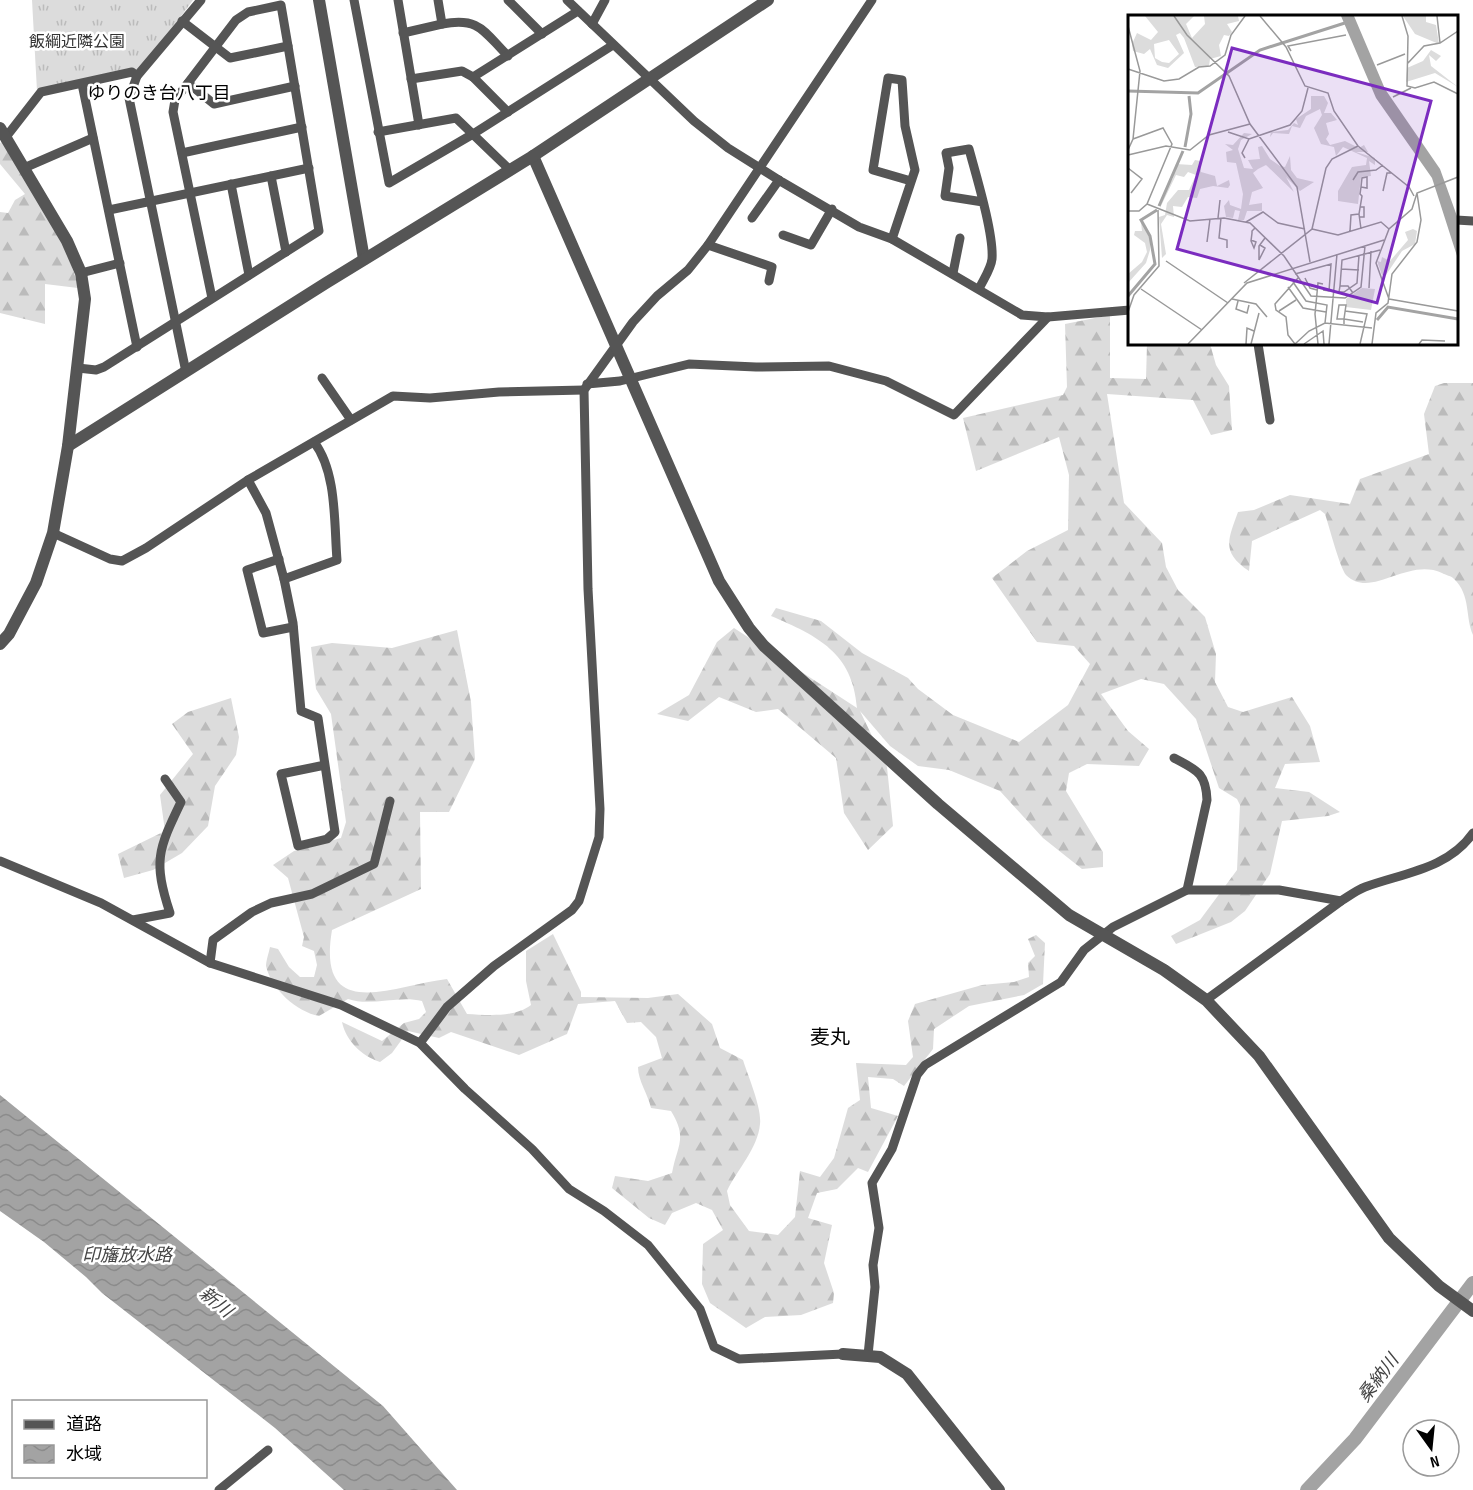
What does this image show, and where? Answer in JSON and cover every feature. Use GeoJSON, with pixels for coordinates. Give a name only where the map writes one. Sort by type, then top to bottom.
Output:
{"type":"FeatureCollection","features":[{"type":"Feature","properties":{"kind":"street"},"geometry":{"type":"LineString","coordinates":[[186,372],[130,105],[130,91],[137,76],[201,0]]}},
{"type":"Feature","properties":{"kind":"street"},"geometry":{"type":"LineString","coordinates":[[319,0],[364,259]]}},
{"type":"Feature","properties":{"kind":"street"},"geometry":{"type":"LineString","coordinates":[[354,0],[389,183],[473,134],[613,45]]}},
{"type":"Feature","properties":{"kind":"street"},"geometry":{"type":"LineString","coordinates":[[398,0],[420,125]]}},
{"type":"Feature","properties":{"kind":"street"},"geometry":{"type":"LineString","coordinates":[[438,0],[442,24]]}},
{"type":"Feature","properties":{"kind":"street"},"geometry":{"type":"LineString","coordinates":[[508,0],[542,34]]}},
{"type":"Feature","properties":{"kind":"street"},"geometry":{"type":"LineString","coordinates":[[567,0],[694,121],[760,168],[859,227],[892,239],[1022,315],[1048,317],[1128,310]]}},
{"type":"Feature","properties":{"kind":"street"},"geometry":{"type":"LineString","coordinates":[[592,24],[606,0]]}},
{"type":"Feature","properties":{"kind":"street"},"geometry":{"type":"LineString","coordinates":[[68,446],[364,259],[533,156],[768,0]]}},
{"type":"Feature","properties":{"kind":"street"},"geometry":{"type":"LineString","coordinates":[[420,1043],[447,1007],[494,966],[572,910],[579,900],[599,837],[600,785],[588,589],[586,387],[633,322],[657,296],[688,270],[708,245],[872,0]]}},
{"type":"Feature","properties":{"kind":"street"},"geometry":{"type":"LineString","coordinates":[[78,368],[96,370],[104,367],[319,231],[280,5],[243,14],[175,100],[173,109],[212,298]]}},
{"type":"Feature","properties":{"kind":"street"},"geometry":{"type":"LineString","coordinates":[[473,77],[578,11]]}},
{"type":"Feature","properties":{"kind":"street"},"geometry":{"type":"LineString","coordinates":[[182,21],[230,58],[288,46]]}},
{"type":"Feature","properties":{"kind":"street"},"geometry":{"type":"LineString","coordinates":[[404,33],[458,21],[476,23],[508,56]]}},
{"type":"Feature","properties":{"kind":"street"},"geometry":{"type":"LineString","coordinates":[[411,79],[456,70],[473,77],[508,112]]}},
{"type":"Feature","properties":{"kind":"street"},"geometry":{"type":"LineString","coordinates":[[0,644],[9,634],[36,583],[53,533],[68,446],[84,299],[81,273],[62,232],[3,132],[41,93],[132,72],[137,76]]}},
{"type":"Feature","properties":{"kind":"street"},"geometry":{"type":"LineString","coordinates":[[892,239],[915,170],[904,126],[902,80],[888,78],[873,170],[911,181]]}},
{"type":"Feature","properties":{"kind":"street"},"geometry":{"type":"LineString","coordinates":[[188,83],[214,104],[295,86]]}},
{"type":"Feature","properties":{"kind":"street"},"geometry":{"type":"LineString","coordinates":[[82,84],[136,347]]}},
{"type":"Feature","properties":{"kind":"street"},"geometry":{"type":"LineString","coordinates":[[378,132],[456,118],[510,170]]}},
{"type":"Feature","properties":{"kind":"street"},"geometry":{"type":"LineString","coordinates":[[182,153],[302,127]]}},
{"type":"Feature","properties":{"kind":"street"},"geometry":{"type":"LineString","coordinates":[[24,168],[93,138]]}},
{"type":"Feature","properties":{"kind":"street"},"geometry":{"type":"LineString","coordinates":[[979,289],[992,261],[983,202],[969,149],[946,153],[949,168],[945,196],[983,202]]}},
{"type":"Feature","properties":{"kind":"street"},"geometry":{"type":"LineString","coordinates":[[533,156],[618,345],[719,581],[749,628],[765,646],[938,804],[1069,915],[1164,970],[1206,1000],[1259,1056],[1389,1238],[1439,1286],[1473,1311]]}},
{"type":"Feature","properties":{"kind":"street"},"geometry":{"type":"LineString","coordinates":[[109,210],[309,168]]}},
{"type":"Feature","properties":{"kind":"street"},"geometry":{"type":"LineString","coordinates":[[271,176],[286,252]]}},
{"type":"Feature","properties":{"kind":"street"},"geometry":{"type":"LineString","coordinates":[[753,218],[779,180]]}},
{"type":"Feature","properties":{"kind":"street"},"geometry":{"type":"LineString","coordinates":[[231,184],[249,275]]}},
{"type":"Feature","properties":{"kind":"street"},"geometry":{"type":"LineString","coordinates":[[783,235],[811,244],[832,209]]}},
{"type":"Feature","properties":{"kind":"street"},"geometry":{"type":"LineString","coordinates":[[1458,220],[1473,221]]}},
{"type":"Feature","properties":{"kind":"street"},"geometry":{"type":"LineString","coordinates":[[953,273],[960,238]]}},
{"type":"Feature","properties":{"kind":"street"},"geometry":{"type":"LineString","coordinates":[[708,245],[772,267],[769,281]]}},
{"type":"Feature","properties":{"kind":"street"},"geometry":{"type":"LineString","coordinates":[[81,273],[120,263]]}},
{"type":"Feature","properties":{"kind":"street"},"geometry":{"type":"LineString","coordinates":[[53,533],[110,560],[122,561],[146,548],[248,480],[393,396],[430,398],[586,387],[689,364],[756,367],[830,366],[886,381],[954,415],[1029,340],[1048,317]]}},
{"type":"Feature","properties":{"kind":"street"},"geometry":{"type":"LineString","coordinates":[[1258,345],[1270,420]]}},
{"type":"Feature","properties":{"kind":"street"},"geometry":{"type":"LineString","coordinates":[[322,378],[351,420]]}},
{"type":"Feature","properties":{"kind":"street"},"geometry":{"type":"LineString","coordinates":[[284,579],[338,560],[330,485],[321,452],[314,442]]}},
{"type":"Feature","properties":{"kind":"street"},"geometry":{"type":"LineString","coordinates":[[248,480],[266,513],[284,579],[293,627],[301,711],[318,718],[335,832],[327,838],[298,846],[281,774],[325,765]]}},
{"type":"Feature","properties":{"kind":"street"},"geometry":{"type":"LineString","coordinates":[[279,559],[247,570],[263,633],[293,627]]}},
{"type":"Feature","properties":{"kind":"street"},"geometry":{"type":"LineString","coordinates":[[1174,758],[1195,770],[1203,777],[1207,786],[1207,800],[1186,890]]}},
{"type":"Feature","properties":{"kind":"street"},"geometry":{"type":"LineString","coordinates":[[133,921],[170,913],[160,884],[160,846],[181,802],[165,779]]}},
{"type":"Feature","properties":{"kind":"street"},"geometry":{"type":"LineString","coordinates":[[210,963],[213,940],[252,912],[271,903],[312,894],[374,864],[390,801]]}},
{"type":"Feature","properties":{"kind":"street"},"geometry":{"type":"LineString","coordinates":[[1206,1000],[1341,901],[1364,887],[1433,865],[1465,844],[1473,833]]}},
{"type":"Feature","properties":{"kind":"street"},"geometry":{"type":"LineString","coordinates":[[0,861],[61,885],[210,963],[341,1005],[420,1043],[465,1089],[532,1149],[568,1189],[604,1210],[648,1245],[700,1309],[714,1347],[739,1359],[843,1354],[868,1355],[895,1364],[907,1374],[999,1490]]}},
{"type":"Feature","properties":{"kind":"street"},"geometry":{"type":"LineString","coordinates":[[868,1355],[875,1287],[873,1265],[879,1228],[872,1183],[892,1149],[917,1075],[925,1065],[1061,982],[1084,950],[1102,935],[1139,912],[1186,890],[1280,890],[1341,901]]}},
{"type":"Feature","properties":{"kind":"street"},"geometry":{"type":"LineString","coordinates":[[219,1490],[268,1450]]}},
{"type":"Feature","properties":{"kind":"green space","name":"飯綱近隣公園"},"geometry":{"type":"Polygon","coordinates":[[[32,0],[193,0],[137,76],[133,71],[37,91],[32,0]]]}},
{"type":"Feature","properties":{"kind":"green space"},"geometry":{"type":"Polygon","coordinates":[[[4,141],[57,233],[78,288],[45,284],[45,324],[0,313],[0,212],[8,213],[15,200],[25,194],[0,164],[0,143],[4,141]]]}},
{"type":"Feature","properties":{"kind":"green space"},"geometry":{"type":"Polygon","coordinates":[[[1110,315],[1110,378],[1146,379],[1147,345],[1210,345],[1216,365],[1229,386],[1232,430],[1211,435],[1193,400],[1107,394],[1124,503],[1162,543],[1166,567],[1178,590],[1205,617],[1216,654],[1215,682],[1228,707],[1243,712],[1292,697],[1310,726],[1320,762],[1285,764],[1275,788],[1309,792],[1340,812],[1328,816],[1282,821],[1270,874],[1245,911],[1231,922],[1176,944],[1171,936],[1200,920],[1237,870],[1240,805],[1237,799],[1219,788],[1196,719],[1164,684],[1141,679],[1101,694],[1128,731],[1149,749],[1139,766],[1087,764],[1069,773],[1066,791],[1103,852],[1103,867],[1082,869],[1043,838],[1000,791],[949,770],[918,766],[890,746],[860,711],[887,767],[893,826],[868,850],[844,813],[836,758],[778,709],[756,712],[719,697],[688,721],[657,714],[689,695],[717,642],[734,628],[857,708],[854,689],[840,660],[818,639],[771,616],[776,608],[821,621],[862,653],[908,678],[918,689],[953,715],[1019,742],[1068,705],[1090,664],[1074,646],[1037,642],[992,578],[1027,551],[1068,530],[1069,475],[1059,437],[976,471],[963,418],[1063,395],[1067,387],[1065,324],[1110,315]]]}},
{"type":"Feature","properties":{"kind":"green space"},"geometry":{"type":"Polygon","coordinates":[[[1444,383],[1473,383],[1473,635],[1463,592],[1450,576],[1429,570],[1416,570],[1367,583],[1356,581],[1346,575],[1325,514],[1320,510],[1252,541],[1249,571],[1234,558],[1229,545],[1238,512],[1254,510],[1290,495],[1350,504],[1360,479],[1429,454],[1424,414],[1435,386],[1444,383]]]}},
{"type":"Feature","properties":{"kind":"green space"},"geometry":{"type":"Polygon","coordinates":[[[457,630],[471,702],[475,759],[449,812],[420,812],[421,889],[332,930],[330,960],[336,979],[347,989],[364,992],[383,991],[447,979],[467,1014],[509,1014],[531,1005],[526,981],[526,951],[553,934],[581,992],[581,997],[648,998],[678,994],[712,1024],[720,1048],[743,1060],[757,1101],[760,1124],[755,1142],[727,1191],[730,1205],[749,1231],[778,1235],[795,1217],[800,1171],[820,1177],[834,1158],[848,1108],[860,1100],[856,1063],[906,1065],[913,1057],[908,1021],[915,1004],[982,985],[1014,982],[1029,977],[1028,963],[1035,956],[1028,939],[1036,935],[1045,943],[1043,984],[1024,995],[969,1006],[934,1029],[933,1049],[904,1086],[893,1079],[868,1077],[871,1108],[898,1116],[868,1172],[858,1168],[837,1189],[817,1193],[808,1218],[832,1225],[824,1263],[834,1293],[833,1303],[801,1315],[765,1317],[746,1328],[710,1303],[702,1284],[703,1244],[723,1230],[712,1210],[696,1203],[672,1213],[665,1225],[649,1218],[612,1188],[615,1176],[648,1181],[672,1173],[680,1142],[679,1129],[671,1111],[651,1108],[640,1077],[638,1067],[662,1058],[656,1037],[641,1022],[627,1023],[615,1001],[578,1004],[567,1034],[519,1055],[451,1032],[439,1038],[408,1031],[392,1053],[380,1062],[367,1056],[356,1047],[347,1035],[342,1022],[382,1041],[404,1023],[419,1019],[426,1012],[422,1001],[404,999],[366,1002],[348,999],[319,1016],[302,1010],[286,998],[273,983],[266,966],[270,947],[278,949],[289,967],[300,977],[314,977],[317,965],[314,951],[302,946],[304,937],[288,878],[273,865],[294,851],[341,838],[346,822],[331,714],[316,689],[311,647],[332,643],[392,648],[457,630]]]}},
{"type":"Feature","properties":{"kind":"green space"},"geometry":{"type":"Polygon","coordinates":[[[231,698],[239,737],[236,755],[215,786],[208,826],[182,853],[153,870],[124,878],[118,854],[165,831],[160,795],[193,754],[172,724],[188,712],[231,698]]]}},
{"type":"Feature","properties":{"kind":"water","name":"印旛放水路"},"geometry":{"type":"Polygon","coordinates":[[[0,1095],[383,1406],[457,1490],[344,1490],[275,1428],[102,1293],[44,1242],[0,1211],[0,1095]]]}},
{"type":"Feature","properties":{"kind":"waterway","name":"桑納川"},"geometry":{"type":"LineString","coordinates":[[1307,1490],[1355,1439],[1473,1283]]}},
{"type":"Feature","properties":{"kind":"district","name":"ゆりのき台八丁目"},"geometry":{"type":"Point","coordinates":[159,93]}},
{"type":"Feature","properties":{"kind":"district","name":"麦丸"},"geometry":{"type":"Point","coordinates":[830,1037]}},
{"type":"Feature","properties":{"kind":"water label","name":"新川"},"geometry":{"type":"Point","coordinates":[216,1302]}}]}
